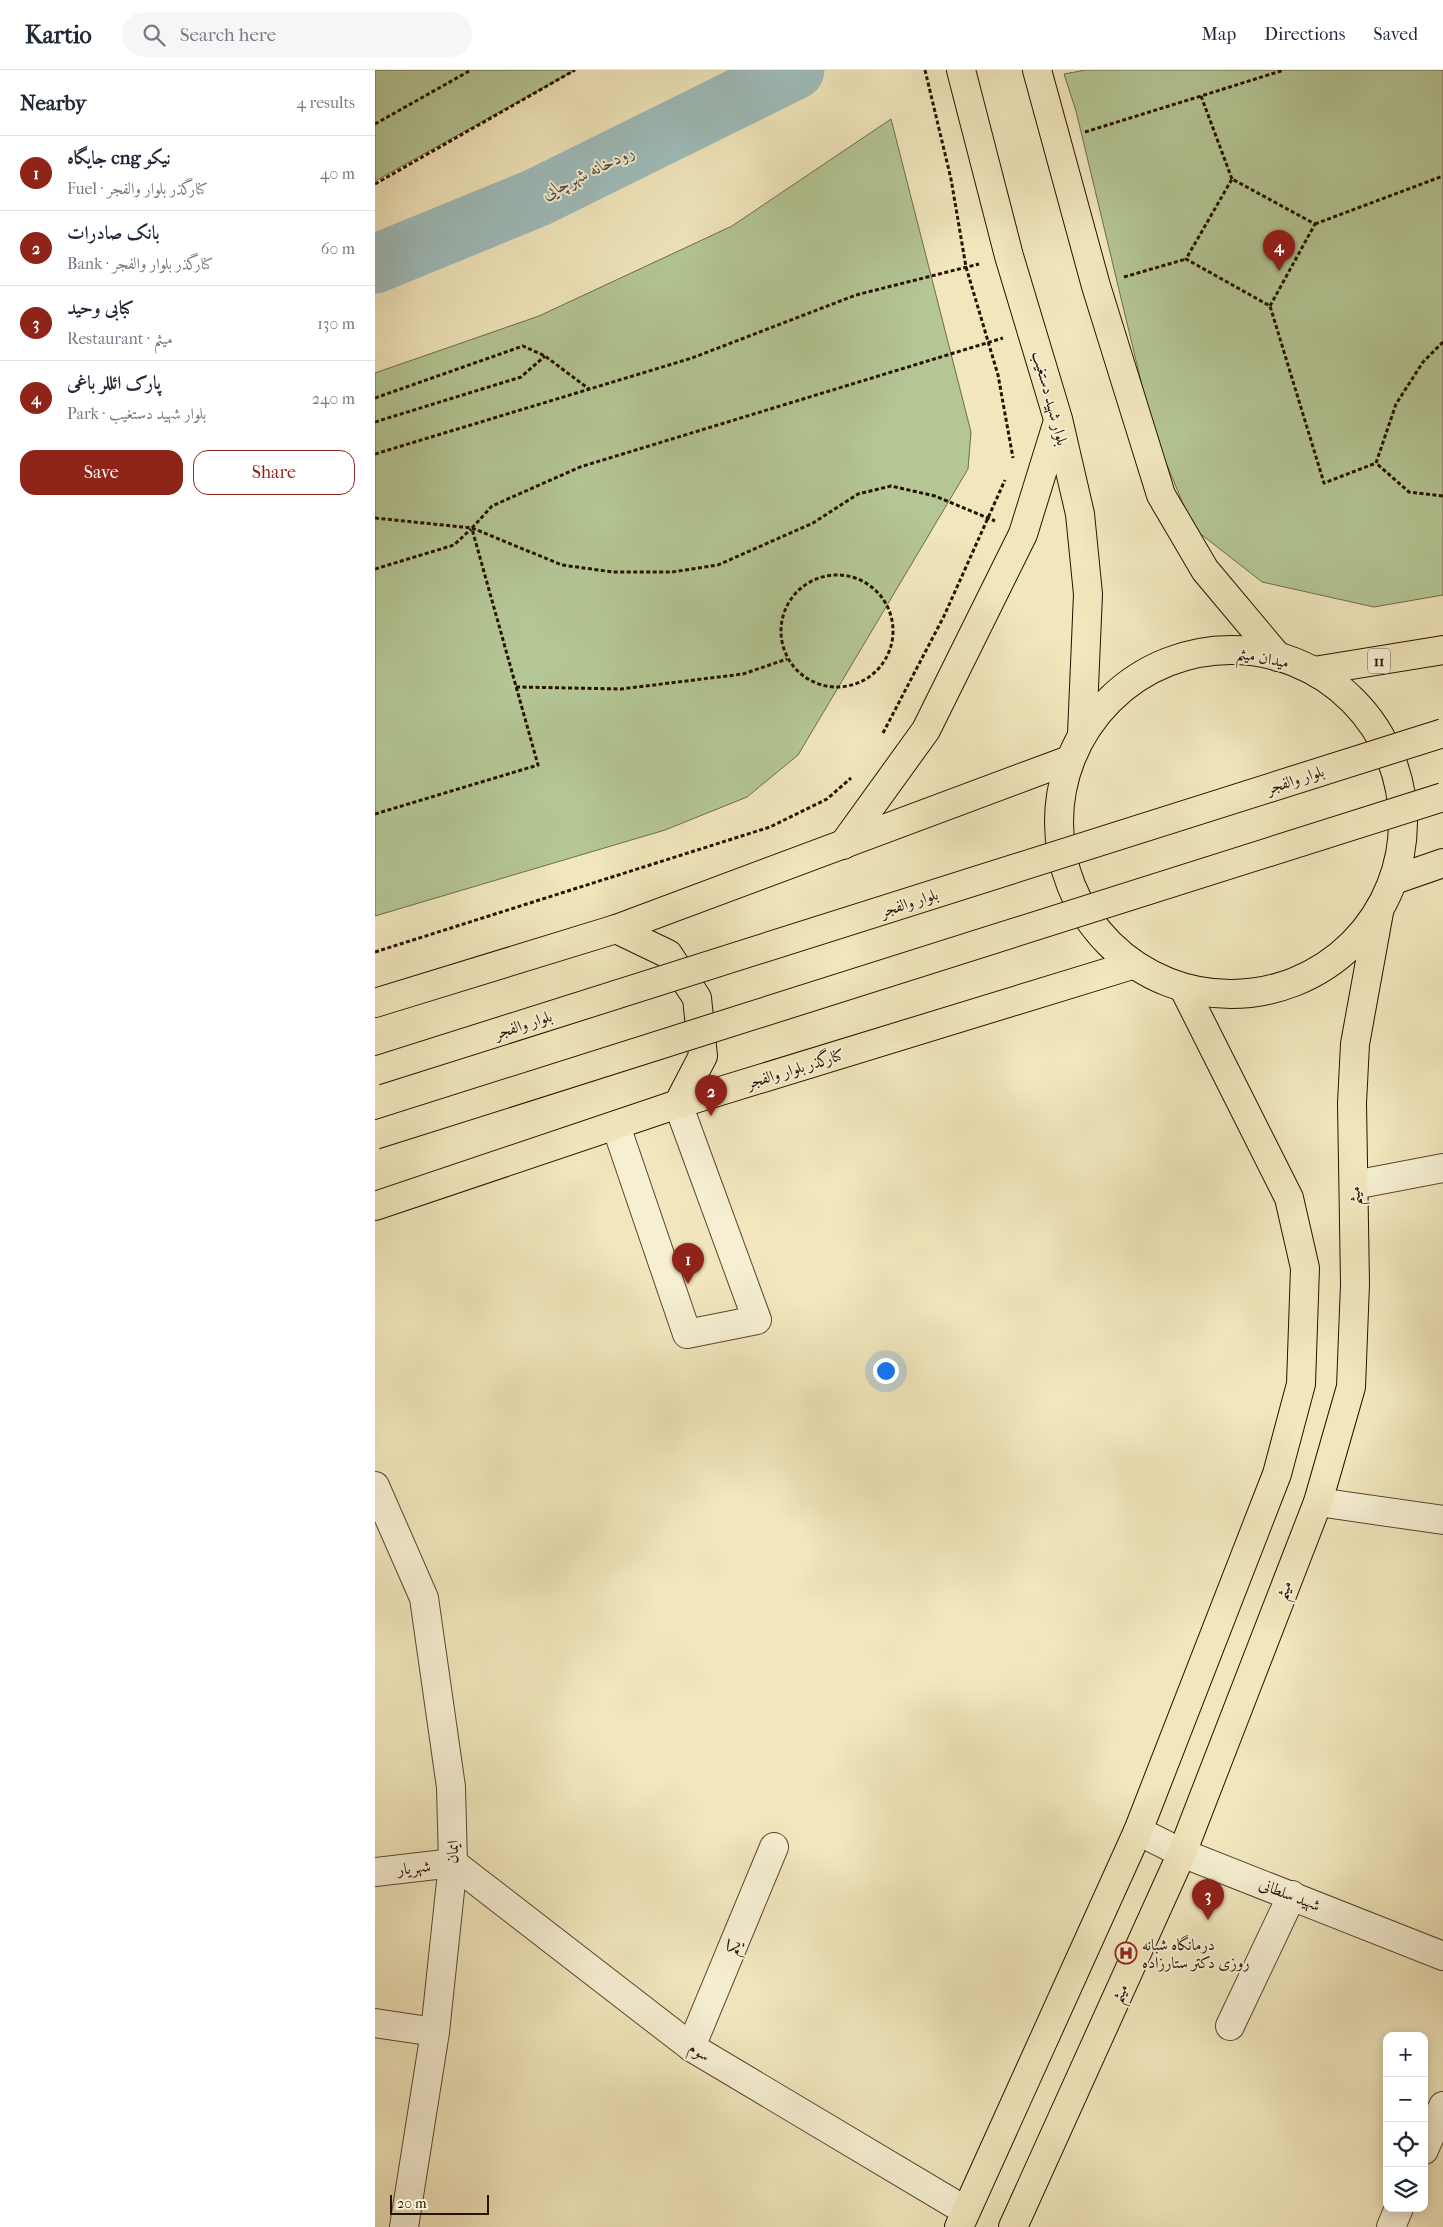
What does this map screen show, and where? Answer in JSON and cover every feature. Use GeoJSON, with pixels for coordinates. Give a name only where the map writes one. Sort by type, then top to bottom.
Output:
{"type":"FeatureCollection","features":[{"type":"Feature","properties":{"kind":"main road","name":"بلوار شهید دستغیب"},"geometry":{"type":"LineString","coordinates":[[961,70],[1009,256],[1058,420],[1080,514],[1088,594],[1082,734]]}},
{"type":"Feature","properties":{"kind":"main road"},"geometry":{"type":"LineString","coordinates":[[1037,70],[1096,286],[1161,495],[1205,570],[1279,656]]}},
{"type":"Feature","properties":{"kind":"main road"},"geometry":{"type":"LineString","coordinates":[[843,845],[926,730],[1023,534],[1058,420]]}},
{"type":"Feature","properties":{"kind":"main road","name":"میدان میثم"},"geometry":{"type":"LineString","coordinates":[[1234,650],[1279,656],[1314,671],[1345,693],[1369,718],[1387,747],[1399,779],[1404,813],[1403,847],[1394,880],[1379,912],[1351,947],[1315,973],[1273,990],[1229,995],[1184,989],[1132,965],[1096,931],[1070,888],[1058,840],[1061,789],[1069,760],[1082,734],[1111,698],[1147,671],[1189,655],[1234,650]]}},
{"type":"Feature","properties":{"kind":"main road","name":"11"},"geometry":{"type":"LineString","coordinates":[[1314,671],[1443,650]]}},
{"type":"Feature","properties":{"kind":"main road","name":"بلوار والفجر"},"geometry":{"type":"LineString","coordinates":[[375,1071],[1443,732]]}},
{"type":"Feature","properties":{"kind":"main road"},"geometry":{"type":"LineString","coordinates":[[375,1003],[616,928],[1069,760]]}},
{"type":"Feature","properties":{"kind":"main road"},"geometry":{"type":"LineString","coordinates":[[375,1135],[1443,797]]}},
{"type":"Feature","properties":{"kind":"main road"},"geometry":{"type":"LineString","coordinates":[[1394,880],[1443,863]]}},
{"type":"Feature","properties":{"kind":"main road","name":"میثم"},"geometry":{"type":"LineString","coordinates":[[1013,2227],[1182,1853],[1318,1502],[1351,1387],[1355,1284],[1352,1103],[1355,1044],[1379,912]]}},
{"type":"Feature","properties":{"kind":"main road"},"geometry":{"type":"LineString","coordinates":[[616,928],[668,954],[697,998],[703,1056],[678,1104]]}},
{"type":"Feature","properties":{"kind":"main road","name":"کنارگذر بلوار والفجر"},"geometry":{"type":"LineString","coordinates":[[375,1206],[678,1104],[1132,965]]}},
{"type":"Feature","properties":{"kind":"main road"},"geometry":{"type":"LineString","coordinates":[[963,2219],[1138,1831],[1277,1474],[1301,1384],[1305,1268],[1289,1198],[1184,989]]}},
{"type":"Feature","properties":{"kind":"street"},"geometry":{"type":"LineString","coordinates":[[616,1126],[687,1334],[757,1320],[678,1104]]}},
{"type":"Feature","properties":{"kind":"street"},"geometry":{"type":"LineString","coordinates":[[1354,1185],[1443,1168]]}},
{"type":"Feature","properties":{"kind":"street","name":"ایمان"},"geometry":{"type":"LineString","coordinates":[[375,1486],[424,1598],[451,1787],[453,1863],[435,2032],[404,2227]]}},
{"type":"Feature","properties":{"kind":"street"},"geometry":{"type":"LineString","coordinates":[[1318,1502],[1443,1520]]}},
{"type":"Feature","properties":{"kind":"street","name":"شهید سلطانی"},"geometry":{"type":"LineString","coordinates":[[1138,1831],[1182,1853],[1443,1956]]}},
{"type":"Feature","properties":{"kind":"street","name":"یکم"},"geometry":{"type":"LineString","coordinates":[[691,2047],[774,1847]]}},
{"type":"Feature","properties":{"kind":"street","name":"شهریار"},"geometry":{"type":"LineString","coordinates":[[375,1872],[453,1863]]}},
{"type":"Feature","properties":{"kind":"street","name":"سوم"},"geometry":{"type":"LineString","coordinates":[[453,1863],[691,2047],[963,2219]]}},
{"type":"Feature","properties":{"kind":"street"},"geometry":{"type":"LineString","coordinates":[[1230,2026],[1292,1895]]}},
{"type":"Feature","properties":{"kind":"street"},"geometry":{"type":"LineString","coordinates":[[375,2023],[435,2032]]}},
{"type":"Feature","properties":{"kind":"street"},"geometry":{"type":"LineString","coordinates":[[1428,2141],[1443,2106]]}},
{"type":"Feature","properties":{"kind":"street"},"geometry":{"type":"LineString","coordinates":[[1391,2227],[1397,2212]]}},
{"type":"Feature","properties":{"kind":"path"},"geometry":{"type":"LineString","coordinates":[[375,124],[471,70]]}},
{"type":"Feature","properties":{"kind":"path"},"geometry":{"type":"LineString","coordinates":[[375,184],[570,71],[575,70]]}},
{"type":"Feature","properties":{"kind":"path"},"geometry":{"type":"LineString","coordinates":[[925,70],[951,179],[966,267],[998,375],[1014,462]]}},
{"type":"Feature","properties":{"kind":"path"},"geometry":{"type":"LineString","coordinates":[[1053,130],[1201,96],[1284,70]]}},
{"type":"Feature","properties":{"kind":"path"},"geometry":{"type":"LineString","coordinates":[[1201,96],[1231,179],[1315,224]]}},
{"type":"Feature","properties":{"kind":"path"},"geometry":{"type":"LineString","coordinates":[[1270,306],[1315,224],[1443,176]]}},
{"type":"Feature","properties":{"kind":"path"},"geometry":{"type":"LineString","coordinates":[[1186,260],[1231,179]]}},
{"type":"Feature","properties":{"kind":"path"},"geometry":{"type":"LineString","coordinates":[[375,454],[692,358],[856,295],[1009,256]]}},
{"type":"Feature","properties":{"kind":"path"},"geometry":{"type":"LineString","coordinates":[[1096,286],[1186,260],[1270,306],[1324,483],[1376,463]]}},
{"type":"Feature","properties":{"kind":"path"},"geometry":{"type":"LineString","coordinates":[[375,570],[454,545],[492,506],[580,467],[1032,329]]}},
{"type":"Feature","properties":{"kind":"path"},"geometry":{"type":"LineString","coordinates":[[1376,463],[1396,404],[1423,362],[1443,342]]}},
{"type":"Feature","properties":{"kind":"path"},"geometry":{"type":"LineString","coordinates":[[375,398],[523,346],[545,356],[589,389]]}},
{"type":"Feature","properties":{"kind":"path"},"geometry":{"type":"LineString","coordinates":[[375,422],[521,377],[545,356]]}},
{"type":"Feature","properties":{"kind":"path"},"geometry":{"type":"LineString","coordinates":[[1376,463],[1409,492],[1443,496]]}},
{"type":"Feature","properties":{"kind":"path"},"geometry":{"type":"LineString","coordinates":[[882,734],[943,616],[1006,478]]}},
{"type":"Feature","properties":{"kind":"path"},"geometry":{"type":"LineString","coordinates":[[375,518],[472,528],[562,565],[613,572],[672,572],[718,565],[813,523],[858,494],[891,486],[935,496],[1023,534]]}},
{"type":"Feature","properties":{"kind":"path"},"geometry":{"type":"LineString","coordinates":[[375,814],[538,765],[472,528]]}},
{"type":"Feature","properties":{"kind":"path"},"geometry":{"type":"LineString","coordinates":[[833,575],[853,577],[870,586],[883,599],[893,625],[890,652],[881,667],[867,679],[851,686],[832,688],[823,686],[799,674],[787,659],[781,642],[781,623],[787,605],[798,590],[815,580],[833,575]]}},
{"type":"Feature","properties":{"kind":"path"},"geometry":{"type":"LineString","coordinates":[[516,687],[621,689],[743,674],[787,659]]}},
{"type":"Feature","properties":{"kind":"path"},"geometry":{"type":"LineString","coordinates":[[375,952],[770,827],[827,799],[853,776]]}},
{"type":"Feature","properties":{"kind":"green space"},"geometry":{"type":"Polygon","coordinates":[[[375,70],[575,70],[375,181],[375,70]]]}},
{"type":"Feature","properties":{"kind":"green space"},"geometry":{"type":"Polygon","coordinates":[[[1086,70],[1443,70],[1443,595],[1374,607],[1262,582],[1193,528],[1153,431],[1076,111],[1064,74],[1086,70]]]}},
{"type":"Feature","properties":{"kind":"green space"},"geometry":{"type":"Polygon","coordinates":[[[891,119],[971,432],[968,469],[798,755],[747,797],[665,830],[375,916],[375,373],[539,316],[732,226],[891,119]]]}},
{"type":"Feature","properties":{"kind":"waterway","name":"رودخانه شهرچایی"},"geometry":{"type":"LineString","coordinates":[[375,264],[536,198],[795,70]]}},
{"type":"Feature","properties":{"kind":"place","name":"پارک ائللر باغی"},"geometry":{"type":"Point","coordinates":[1279,271]}},
{"type":"Feature","properties":{"kind":"place","name":"بانک صادرات"},"geometry":{"type":"Point","coordinates":[711,1116]}},
{"type":"Feature","properties":{"kind":"place","name":"جایگاه cng نیکو"},"geometry":{"type":"Point","coordinates":[688,1284]}},
{"type":"Feature","properties":{"kind":"place","name":"کبابی وحید"},"geometry":{"type":"Point","coordinates":[1208,1920]}},
{"type":"Feature","properties":{"kind":"place","name":"درمانگاه شبانه روزی دکتر ستارزاده"},"geometry":{"type":"Point","coordinates":[1126,1953]}}]}
